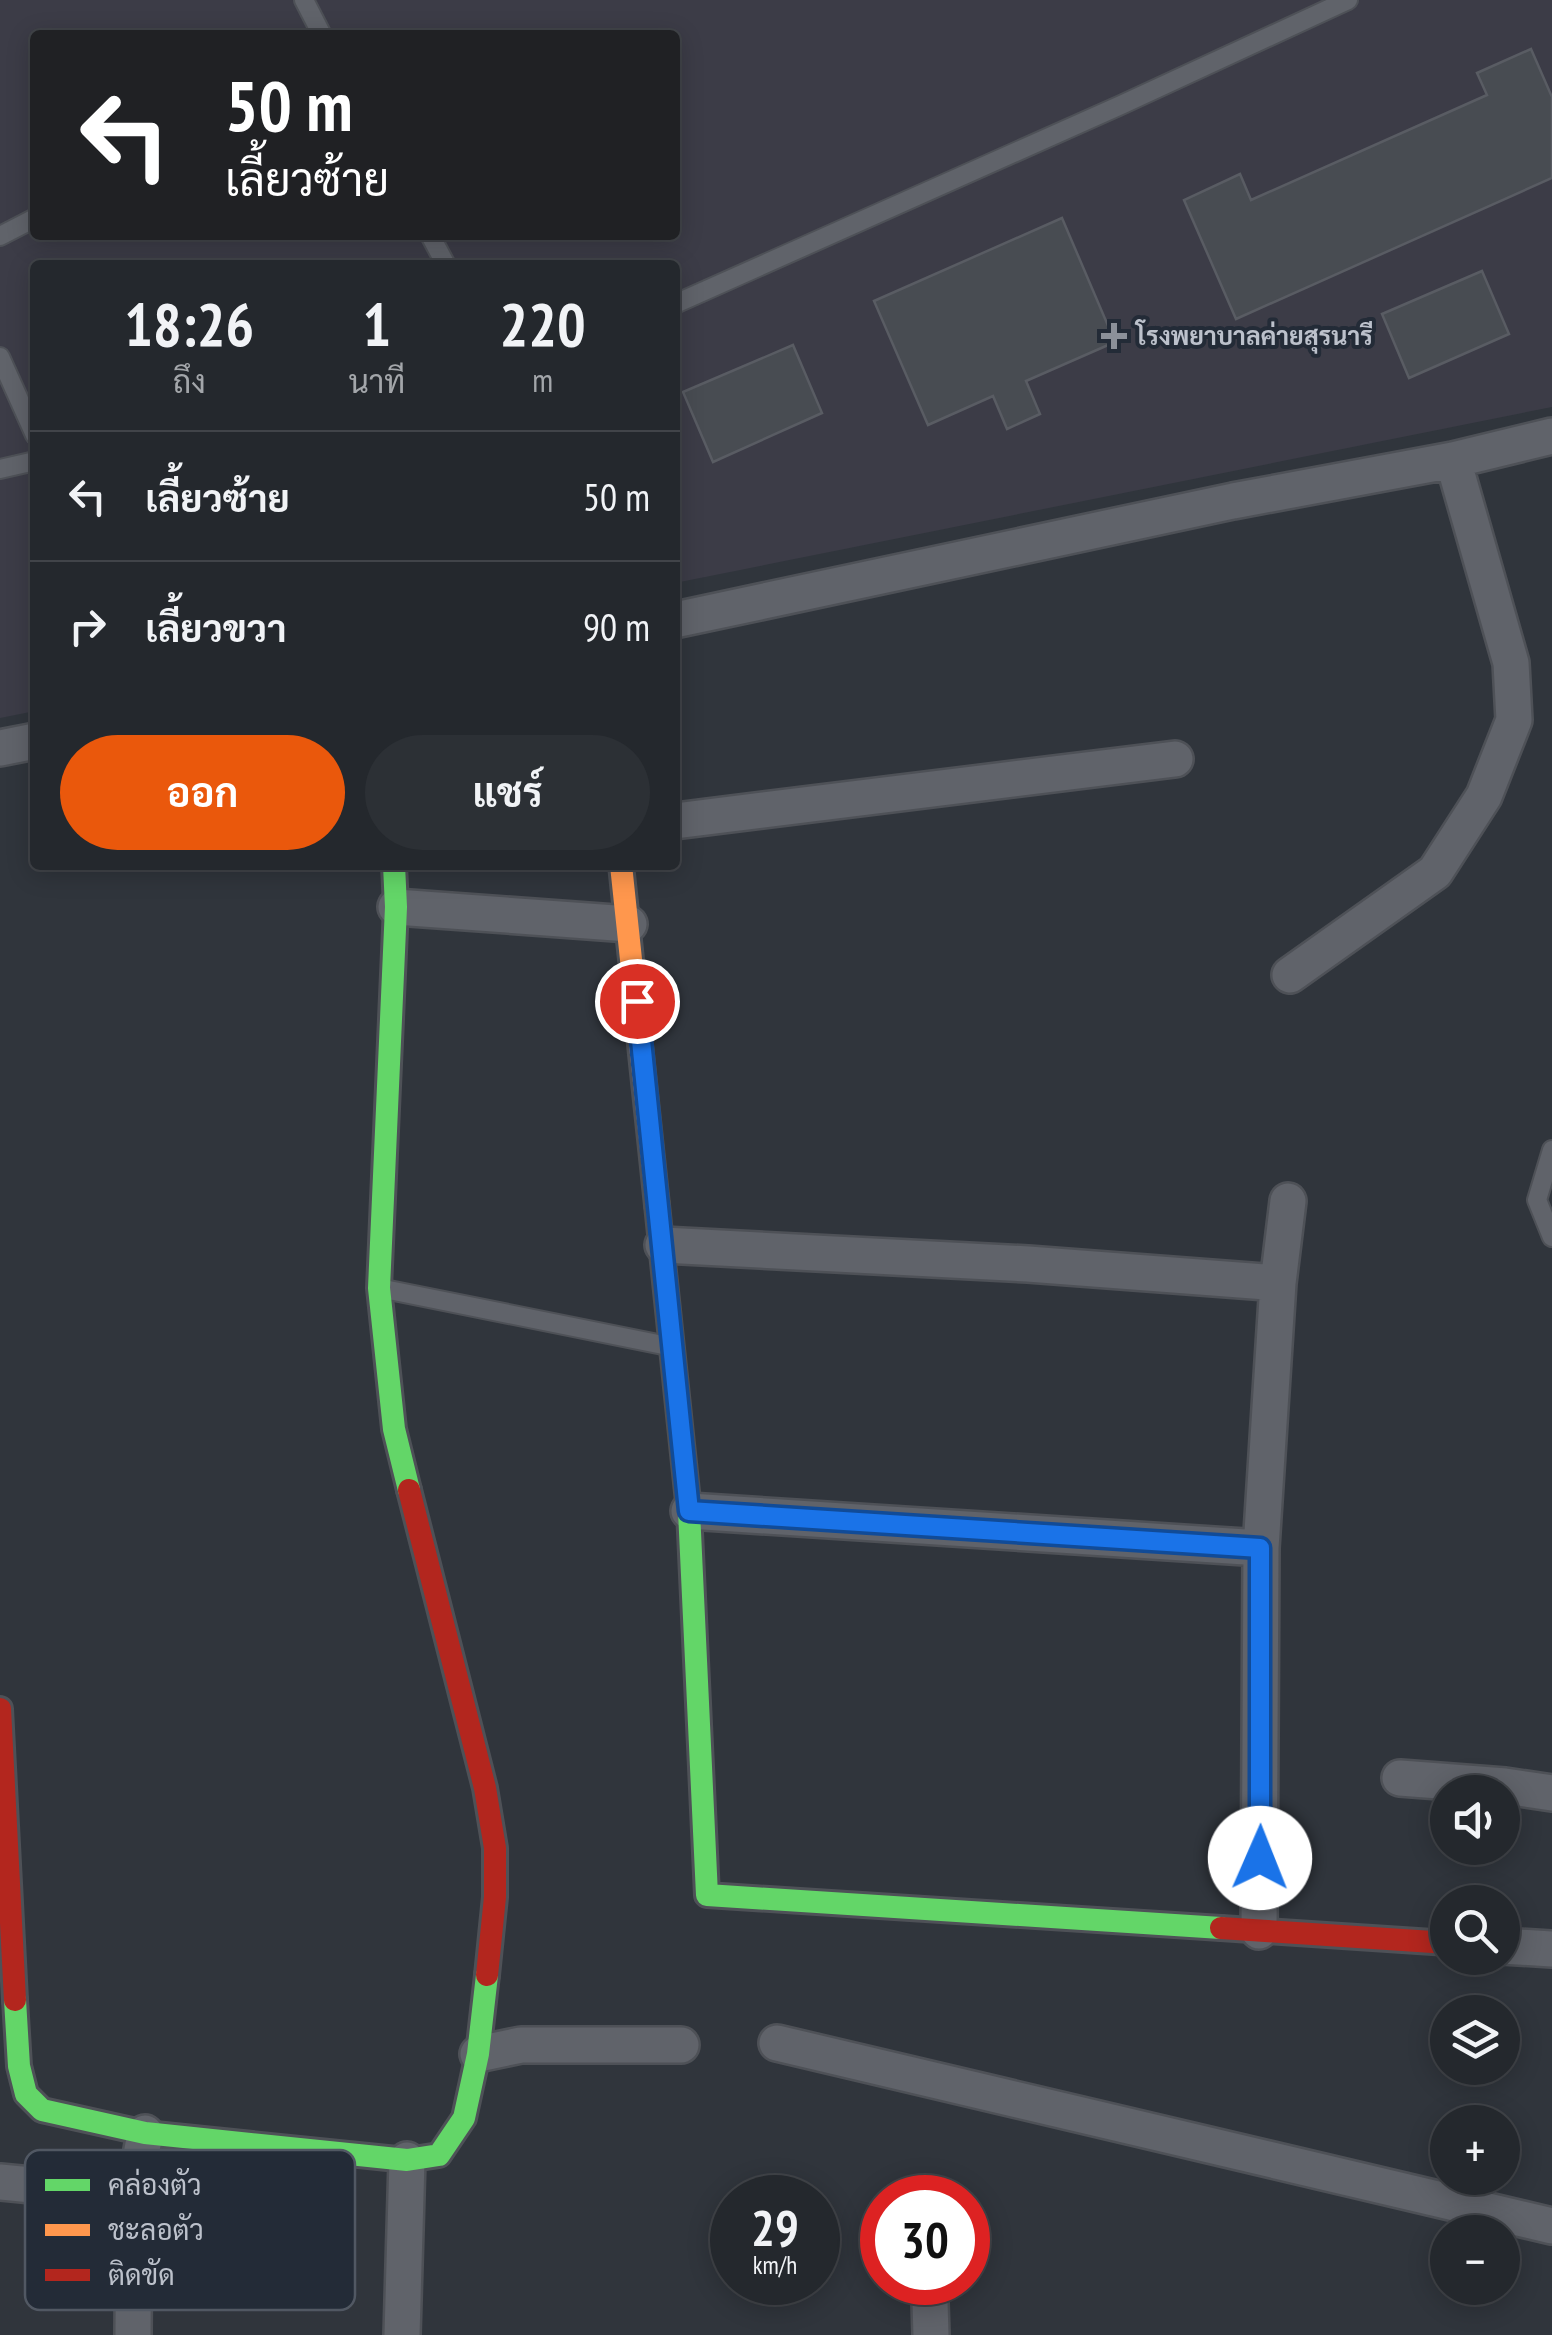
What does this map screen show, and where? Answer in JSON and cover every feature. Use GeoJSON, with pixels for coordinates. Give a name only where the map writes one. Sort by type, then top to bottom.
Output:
{"type":"FeatureCollection","features":[{"type":"Feature","properties":{"kind":"street"},"geometry":{"type":"LineString","coordinates":[[680,619],[1233,501],[1454,460],[1552,436]]}},
{"type":"Feature","properties":{"kind":"street"},"geometry":{"type":"LineString","coordinates":[[1290,975],[1435,872],[1484,796],[1514,720],[1511,663],[1454,460]]}},
{"type":"Feature","properties":{"kind":"street"},"geometry":{"type":"LineString","coordinates":[[0,748],[30,742]]}},
{"type":"Feature","properties":{"kind":"street"},"geometry":{"type":"LineString","coordinates":[[680,820],[1175,759]]}},
{"type":"Feature","properties":{"kind":"street"},"geometry":{"type":"LineString","coordinates":[[355,2155],[407,2160],[439,2155],[464,2118],[478,2054],[495,1897],[495,1848],[485,1788],[394,1428],[379,1288],[396,907],[394,870]]}},
{"type":"Feature","properties":{"kind":"street"},"geometry":{"type":"LineString","coordinates":[[623,870],[689,1511],[707,1895],[1430,1942]]}},
{"type":"Feature","properties":{"kind":"street"},"geometry":{"type":"LineString","coordinates":[[396,907],[629,924]]}},
{"type":"Feature","properties":{"kind":"street"},"geometry":{"type":"LineString","coordinates":[[1259,1931],[1260,1548],[1278,1284],[1288,1201]]}},
{"type":"Feature","properties":{"kind":"street"},"geometry":{"type":"LineString","coordinates":[[663,1246],[1028,1264],[1278,1284]]}},
{"type":"Feature","properties":{"kind":"street"},"geometry":{"type":"LineString","coordinates":[[689,1511],[1260,1548]]}},
{"type":"Feature","properties":{"kind":"street"},"geometry":{"type":"LineString","coordinates":[[0,1709],[19,2066],[26,2094],[42,2110],[145,2133],[310,2150]]}},
{"type":"Feature","properties":{"kind":"street"},"geometry":{"type":"LineString","coordinates":[[1400,1778],[1552,1793]]}},
{"type":"Feature","properties":{"kind":"street"},"geometry":{"type":"LineString","coordinates":[[1520,1947],[1552,1950]]}},
{"type":"Feature","properties":{"kind":"street"},"geometry":{"type":"LineString","coordinates":[[778,2043],[1552,2226]]}},
{"type":"Feature","properties":{"kind":"street"},"geometry":{"type":"LineString","coordinates":[[478,2054],[521,2046],[681,2045]]}},
{"type":"Feature","properties":{"kind":"street"},"geometry":{"type":"LineString","coordinates":[[142,2150],[145,2133]]}},
{"type":"Feature","properties":{"kind":"street"},"geometry":{"type":"LineString","coordinates":[[402,2335],[407,2160]]}},
{"type":"Feature","properties":{"kind":"street"},"geometry":{"type":"LineString","coordinates":[[0,2182],[25,2185]]}},
{"type":"Feature","properties":{"kind":"street"},"geometry":{"type":"LineString","coordinates":[[132,2310],[132,2335]]}},
{"type":"Feature","properties":{"kind":"lane"},"geometry":{"type":"LineString","coordinates":[[304,0],[319,30]]}},
{"type":"Feature","properties":{"kind":"lane"},"geometry":{"type":"LineString","coordinates":[[680,302],[1121,106],[1348,0]]}},
{"type":"Feature","properties":{"kind":"lane"},"geometry":{"type":"LineString","coordinates":[[0,236],[30,221]]}},
{"type":"Feature","properties":{"kind":"lane"},"geometry":{"type":"LineString","coordinates":[[0,357],[30,424]]}},
{"type":"Feature","properties":{"kind":"lane"},"geometry":{"type":"LineString","coordinates":[[0,469],[30,462]]}},
{"type":"Feature","properties":{"kind":"lane"},"geometry":{"type":"LineString","coordinates":[[1552,1150],[1537,1200],[1552,1237]]}},
{"type":"Feature","properties":{"kind":"lane"},"geometry":{"type":"LineString","coordinates":[[379,1288],[672,1348]]}},
{"type":"Feature","properties":{"kind":"shaded area","name":"โรงพยาบาลค่ายสุรนารี"},"geometry":{"type":"Polygon","coordinates":[[[0,0],[1552,0],[1552,407],[680,582],[680,260],[30,260],[30,712],[0,718],[0,0]]]}},
{"type":"Feature","properties":{"kind":"building"},"geometry":{"type":"Polygon","coordinates":[[[1531,49],[1552,97],[1552,178],[1236,319],[1184,200],[1240,174],[1251,200],[1487,95],[1477,73],[1531,49]]]}},
{"type":"Feature","properties":{"kind":"building"},"geometry":{"type":"Polygon","coordinates":[[[1062,218],[1115,342],[1026,381],[1040,414],[1007,429],[993,396],[928,425],[874,301],[1062,218]]]}},
{"type":"Feature","properties":{"kind":"building"},"geometry":{"type":"Polygon","coordinates":[[[1482,271],[1509,334],[1409,378],[1382,314],[1482,271]]]}},
{"type":"Feature","properties":{"kind":"building"},"geometry":{"type":"Polygon","coordinates":[[[793,345],[822,413],[713,462],[683,392],[793,345]]]}},
{"type":"Feature","properties":{"kind":"traffic: fast"},"geometry":{"type":"LineString","coordinates":[[394,870],[396,907],[379,1288],[394,1429],[409,1490]]}},
{"type":"Feature","properties":{"kind":"traffic: fast"},"geometry":{"type":"LineString","coordinates":[[657,1205],[689,1511],[707,1895],[1221,1928]]}},
{"type":"Feature","properties":{"kind":"traffic: fast"},"geometry":{"type":"LineString","coordinates":[[355,2155],[407,2160],[439,2155],[464,2118],[478,2054],[487,1975]]}},
{"type":"Feature","properties":{"kind":"traffic: fast"},"geometry":{"type":"LineString","coordinates":[[15,2000],[19,2066],[26,2094],[42,2110],[145,2133],[310,2150]]}},
{"type":"Feature","properties":{"kind":"traffic: slow"},"geometry":{"type":"LineString","coordinates":[[622,870],[657,1205]]}},
{"type":"Feature","properties":{"kind":"traffic: jam"},"geometry":{"type":"LineString","coordinates":[[409,1490],[485,1788],[495,1848],[495,1897],[487,1975]]}},
{"type":"Feature","properties":{"kind":"traffic: jam"},"geometry":{"type":"LineString","coordinates":[[0,1709],[15,2000]]}},
{"type":"Feature","properties":{"kind":"traffic: jam"},"geometry":{"type":"LineString","coordinates":[[1221,1928],[1430,1942]]}},
{"type":"Feature","properties":{"kind":"place","name":"โรงพยาบาลค่ายสุรนารี"},"geometry":{"type":"Point","coordinates":[1114,336]}},
{"type":"Feature","properties":{"kind":"route"},"geometry":{"type":"LineString","coordinates":[[637,1001],[689,1511],[1260,1548],[1260,1858]]}}]}
